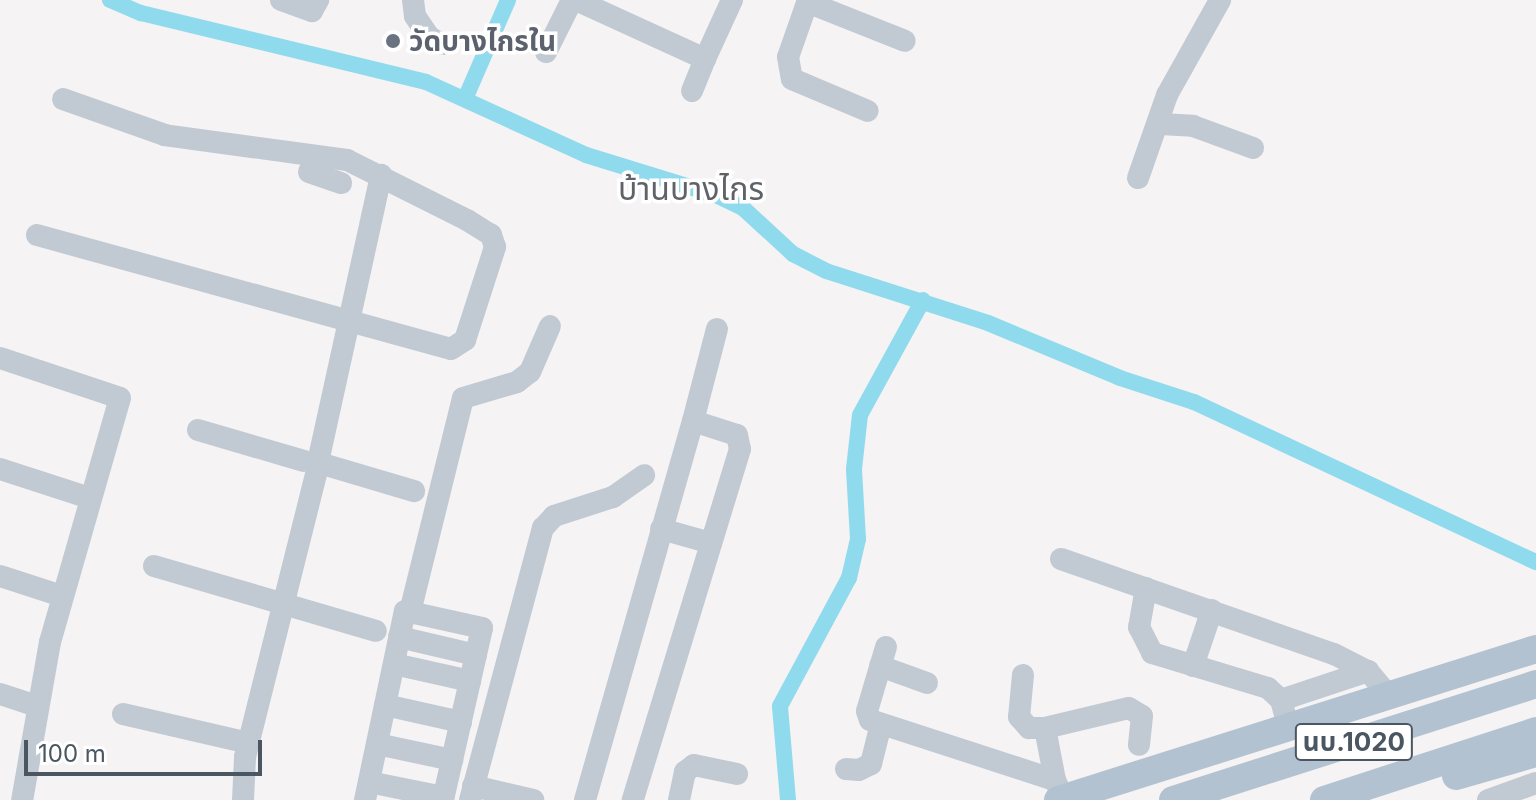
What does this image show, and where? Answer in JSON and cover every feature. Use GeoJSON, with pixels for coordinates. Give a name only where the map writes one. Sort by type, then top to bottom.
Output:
{"type":"FeatureCollection","features":[{"type":"Feature","properties":{"kind":"main road","name":"นบ.1020"},"geometry":{"type":"LineString","coordinates":[[1058,793],[1289,729],[1536,649]]}},
{"type":"Feature","properties":{"kind":"main road","name":"นบ.1020"},"geometry":{"type":"LineString","coordinates":[[1173,800],[1536,684]]}},
{"type":"Feature","properties":{"kind":"main road","name":"นบ.1020"},"geometry":{"type":"LineString","coordinates":[[1324,800],[1536,731]]}},
{"type":"Feature","properties":{"kind":"main road","name":"นบ.1020"},"geometry":{"type":"LineString","coordinates":[[1379,800],[1536,753]]}},
{"type":"Feature","properties":{"kind":"street"},"geometry":{"type":"LineString","coordinates":[[281,0],[312,11],[318,0]]}},
{"type":"Feature","properties":{"kind":"street"},"geometry":{"type":"LineString","coordinates":[[413,0],[415,16],[429,37],[442,44]]}},
{"type":"Feature","properties":{"kind":"street"},"geometry":{"type":"LineString","coordinates":[[546,52],[574,0],[705,59]]}},
{"type":"Feature","properties":{"kind":"street"},"geometry":{"type":"LineString","coordinates":[[692,91],[732,0]]}},
{"type":"Feature","properties":{"kind":"street"},"geometry":{"type":"LineString","coordinates":[[1138,178],[1160,124],[1167,95],[1220,0]]}},
{"type":"Feature","properties":{"kind":"street"},"geometry":{"type":"LineString","coordinates":[[868,111],[792,79],[788,57],[808,1],[905,41]]}},
{"type":"Feature","properties":{"kind":"street"},"geometry":{"type":"LineString","coordinates":[[63,99],[165,135],[237,149],[309,170],[341,183]]}},
{"type":"Feature","properties":{"kind":"street"},"geometry":{"type":"LineString","coordinates":[[1160,124],[1193,126],[1253,148]]}},
{"type":"Feature","properties":{"kind":"street"},"geometry":{"type":"LineString","coordinates":[[37,235],[348,323],[451,349],[459,346],[495,247],[491,235],[381,175],[347,160],[309,170]]}},
{"type":"Feature","properties":{"kind":"street"},"geometry":{"type":"LineString","coordinates":[[243,800],[249,743],[317,463],[381,175]]}},
{"type":"Feature","properties":{"kind":"street"},"geometry":{"type":"LineString","coordinates":[[410,612],[463,398],[517,382],[530,372],[550,326]]}},
{"type":"Feature","properties":{"kind":"street"},"geometry":{"type":"LineString","coordinates":[[585,800],[717,329]]}},
{"type":"Feature","properties":{"kind":"street"},"geometry":{"type":"LineString","coordinates":[[0,358],[120,398],[62,596],[36,706],[22,800]]}},
{"type":"Feature","properties":{"kind":"street"},"geometry":{"type":"LineString","coordinates":[[633,800],[739,440],[693,421]]}},
{"type":"Feature","properties":{"kind":"street"},"geometry":{"type":"LineString","coordinates":[[198,430],[414,491]]}},
{"type":"Feature","properties":{"kind":"street"},"geometry":{"type":"LineString","coordinates":[[0,469],[90,498]]}},
{"type":"Feature","properties":{"kind":"street"},"geometry":{"type":"LineString","coordinates":[[533,800],[471,793],[543,528],[554,516],[613,497],[644,475]]}},
{"type":"Feature","properties":{"kind":"street"},"geometry":{"type":"LineString","coordinates":[[661,529],[711,543]]}},
{"type":"Feature","properties":{"kind":"street"},"geometry":{"type":"LineString","coordinates":[[1061,559],[1334,654],[1368,671],[1389,696]]}},
{"type":"Feature","properties":{"kind":"street"},"geometry":{"type":"LineString","coordinates":[[154,566],[376,631]]}},
{"type":"Feature","properties":{"kind":"street"},"geometry":{"type":"LineString","coordinates":[[0,576],[62,596]]}},
{"type":"Feature","properties":{"kind":"street"},"geometry":{"type":"LineString","coordinates":[[1146,588],[1139,627],[1146,646],[1193,666],[1268,688],[1281,700],[1289,729]]}},
{"type":"Feature","properties":{"kind":"street"},"geometry":{"type":"LineString","coordinates":[[1193,666],[1212,610]]}},
{"type":"Feature","properties":{"kind":"street"},"geometry":{"type":"LineString","coordinates":[[405,611],[482,628],[443,798],[367,791],[399,637],[405,611]]}},
{"type":"Feature","properties":{"kind":"street"},"geometry":{"type":"LineString","coordinates":[[399,637],[476,655]]}},
{"type":"Feature","properties":{"kind":"street"},"geometry":{"type":"LineString","coordinates":[[927,683],[883,657],[867,716],[1058,793]]}},
{"type":"Feature","properties":{"kind":"street"},"geometry":{"type":"LineString","coordinates":[[394,664],[470,681]]}},
{"type":"Feature","properties":{"kind":"street"},"geometry":{"type":"LineString","coordinates":[[1281,700],[1368,671]]}},
{"type":"Feature","properties":{"kind":"street"},"geometry":{"type":"LineString","coordinates":[[1023,675],[1019,717],[1029,728],[1045,728],[1129,708],[1142,716],[1139,745]]}},
{"type":"Feature","properties":{"kind":"street"},"geometry":{"type":"LineString","coordinates":[[0,694],[36,706]]}},
{"type":"Feature","properties":{"kind":"street"},"geometry":{"type":"LineString","coordinates":[[385,705],[461,722]]}},
{"type":"Feature","properties":{"kind":"street"},"geometry":{"type":"LineString","coordinates":[[123,714],[249,743]]}},
{"type":"Feature","properties":{"kind":"street"},"geometry":{"type":"LineString","coordinates":[[846,769],[871,764],[881,724]]}},
{"type":"Feature","properties":{"kind":"street"},"geometry":{"type":"LineString","coordinates":[[1045,728],[1058,793]]}},
{"type":"Feature","properties":{"kind":"street"},"geometry":{"type":"LineString","coordinates":[[377,744],[452,760]]}},
{"type":"Feature","properties":{"kind":"street"},"geometry":{"type":"LineString","coordinates":[[679,800],[685,772],[694,765],[737,774]]}},
{"type":"Feature","properties":{"kind":"street"},"geometry":{"type":"LineString","coordinates":[[1488,799],[1497,765]]}},
{"type":"Feature","properties":{"kind":"street"},"geometry":{"type":"LineString","coordinates":[[1488,799],[1536,783]]}},
{"type":"Feature","properties":{"kind":"waterway"},"geometry":{"type":"LineString","coordinates":[[110,0],[141,13],[426,82],[586,155],[716,195],[743,208],[793,254],[826,271],[988,323],[1120,378],[1194,402],[1536,562]]}},
{"type":"Feature","properties":{"kind":"waterway"},"geometry":{"type":"LineString","coordinates":[[465,99],[508,0]]}},
{"type":"Feature","properties":{"kind":"waterway"},"geometry":{"type":"LineString","coordinates":[[788,800],[780,706],[849,578],[858,539],[854,469],[860,415],[923,300]]}},
{"type":"Feature","properties":{"kind":"place","name":"วัดบางไกรใน"},"geometry":{"type":"Point","coordinates":[393,41]}},
{"type":"Feature","properties":{"kind":"district","name":"บ้านบางไกร"},"geometry":{"type":"Point","coordinates":[691,189]}}]}
